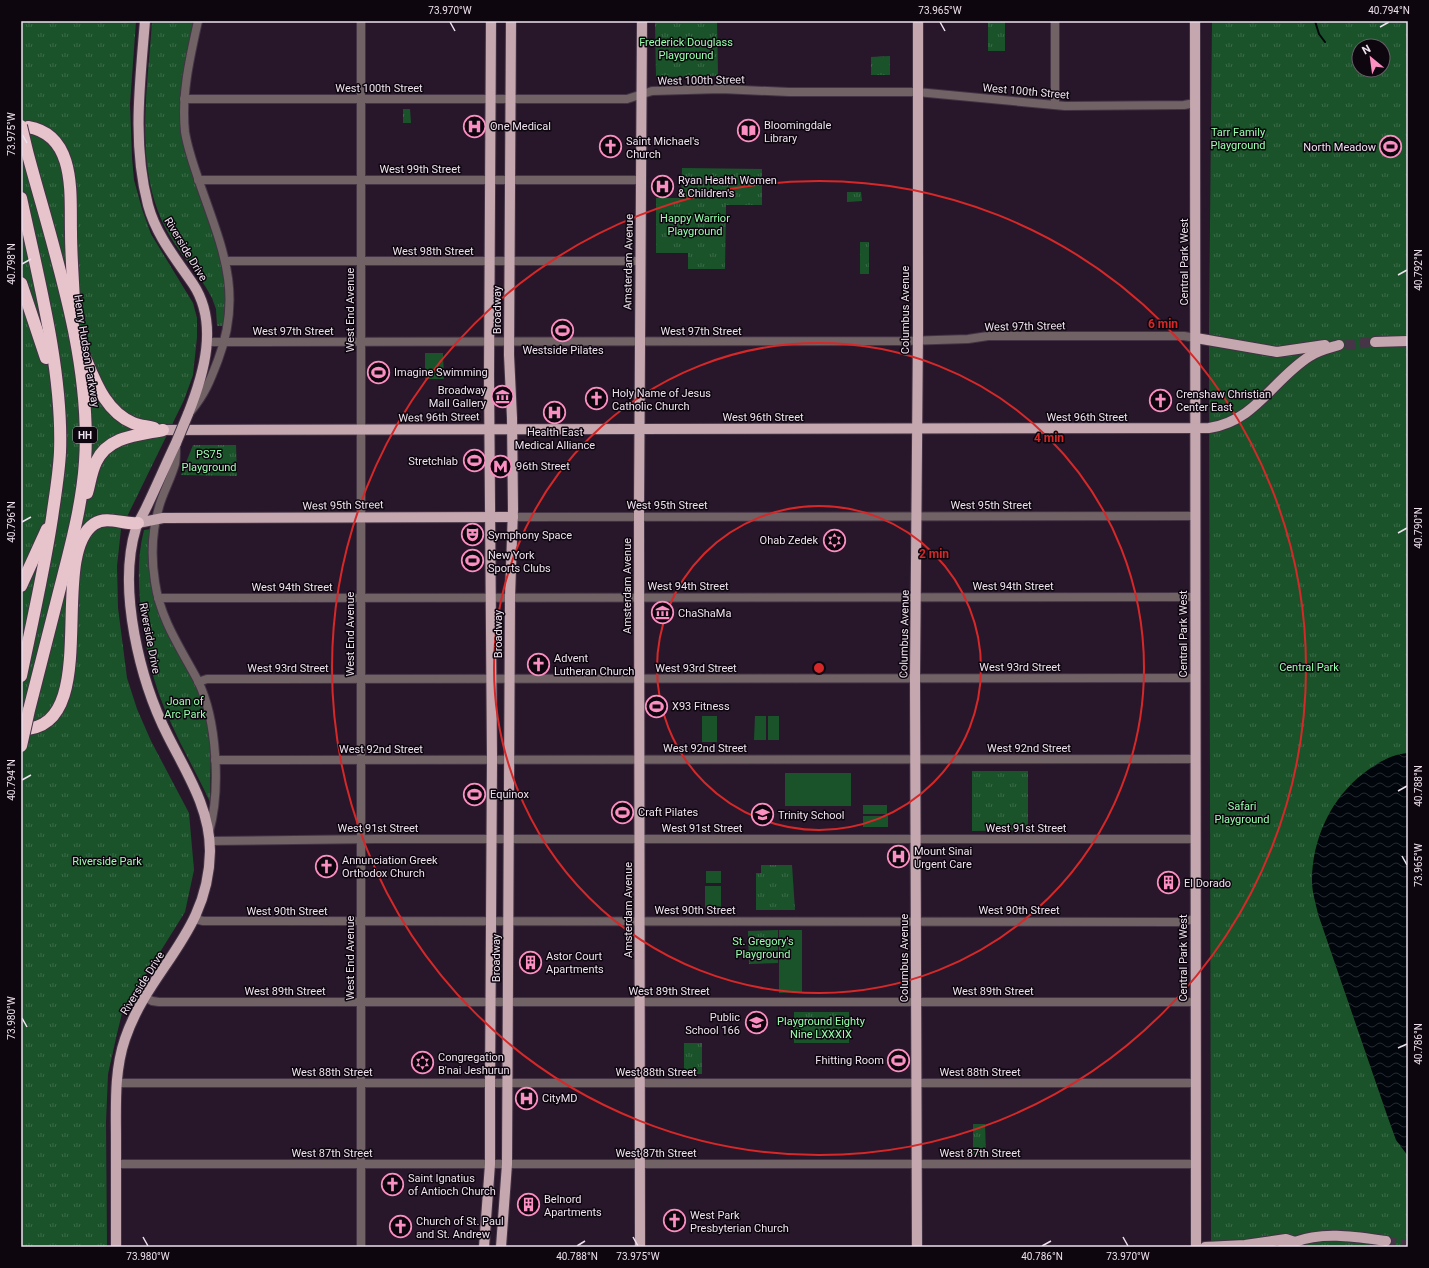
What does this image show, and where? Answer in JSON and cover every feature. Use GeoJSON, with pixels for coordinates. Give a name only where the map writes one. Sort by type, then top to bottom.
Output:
{"type":"FeatureCollection","features":[{"type":"Feature","properties":{"kind":"highway","name":"Henry Hudson Parkway"},"geometry":{"type":"LineString","coordinates":[[21,746],[74,534],[83,475],[85,440],[84,403],[71,316],[27,151],[25,126]]}},
{"type":"Feature","properties":{"kind":"highway"},"geometry":{"type":"LineString","coordinates":[[25,126],[44,132],[54,140],[61,150],[67,168],[69,181],[74,302],[71,316]]}},
{"type":"Feature","properties":{"kind":"highway","name":"HH"},"geometry":{"type":"LineString","coordinates":[[21,198],[37,272],[60,414],[59,475],[45,563],[21,676]]}},
{"type":"Feature","properties":{"kind":"highway"},"geometry":{"type":"LineString","coordinates":[[21,283],[56,384]]}},
{"type":"Feature","properties":{"kind":"highway"},"geometry":{"type":"LineString","coordinates":[[74,336],[99,389],[112,408],[123,418],[135,424],[163,430]]}},
{"type":"Feature","properties":{"kind":"highway"},"geometry":{"type":"LineString","coordinates":[[74,534],[93,469],[102,453],[121,439],[163,430]]}},
{"type":"Feature","properties":{"kind":"highway"},"geometry":{"type":"LineString","coordinates":[[21,586],[52,521]]}},
{"type":"Feature","properties":{"kind":"highway"},"geometry":{"type":"LineString","coordinates":[[21,729],[32,729],[46,724],[55,715],[64,698],[68,667],[76,564],[84,536],[93,525],[100,521],[138,522]]}},
{"type":"Feature","properties":{"kind":"main road","name":"Riverside Drive"},"geometry":{"type":"LineString","coordinates":[[116,1247],[116,1083],[121,1053],[126,1038],[145,996],[184,939],[195,919],[206,881],[209,837],[198,797],[156,710],[139,654],[132,620],[130,581],[133,543],[138,522],[176,443],[199,386],[207,342],[207,320],[202,302],[195,287],[171,252],[157,228],[149,206],[142,178],[138,116],[145,21]]}},
{"type":"Feature","properties":{"kind":"main road","name":"Broadway"},"geometry":{"type":"LineString","coordinates":[[484,1247],[490,1164],[491,1002],[492,759],[490,678],[491,597],[489,517],[489,342],[491,21]]}},
{"type":"Feature","properties":{"kind":"main road","name":"Broadway"},"geometry":{"type":"LineString","coordinates":[[501,1247],[507,1164],[510,597],[512,517],[512,429],[509,342],[511,21]]}},
{"type":"Feature","properties":{"kind":"main road","name":"Amsterdam Avenue"},"geometry":{"type":"LineString","coordinates":[[640,1247],[639,517],[642,21]]}},
{"type":"Feature","properties":{"kind":"main road","name":"Columbus Avenue"},"geometry":{"type":"LineString","coordinates":[[917,1247],[915,679],[918,21]]}},
{"type":"Feature","properties":{"kind":"main road","name":"Central Park West"},"geometry":{"type":"LineString","coordinates":[[1195,21],[1196,1247]]}},
{"type":"Feature","properties":{"kind":"main road","name":"West 96th Street"},"geometry":{"type":"LineString","coordinates":[[163,430],[361,430],[489,428],[1195,429],[1219,426],[1239,419],[1302,362],[1315,353],[1342,345],[1277,352],[1196,338]]}},
{"type":"Feature","properties":{"kind":"main road"},"geometry":{"type":"LineString","coordinates":[[1375,342],[1408,341]]}},
{"type":"Feature","properties":{"kind":"main road","name":"West 95th Street"},"geometry":{"type":"LineString","coordinates":[[138,522],[157,518],[361,516],[512,517]]}},
{"type":"Feature","properties":{"kind":"main road"},"geometry":{"type":"LineString","coordinates":[[1283,1247],[1295,1242],[1341,1236],[1386,1241]]}},
{"type":"Feature","properties":{"kind":"main road"},"geometry":{"type":"LineString","coordinates":[[1205,1247],[1245,1245],[1286,1239],[1295,1242]]}},
{"type":"Feature","properties":{"kind":"street","name":"Riverside Drive"},"geometry":{"type":"LineString","coordinates":[[188,414],[204,396],[227,335],[231,304],[226,261],[198,180],[186,132],[184,99],[198,21]]}},
{"type":"Feature","properties":{"kind":"street","name":"West End Avenue"},"geometry":{"type":"LineString","coordinates":[[361,21],[361,1247]]}},
{"type":"Feature","properties":{"kind":"street"},"geometry":{"type":"LineString","coordinates":[[1055,21],[1056,105]]}},
{"type":"Feature","properties":{"kind":"street","name":"West 100th Street"},"geometry":{"type":"LineString","coordinates":[[184,99],[627,99],[642,96],[652,91],[721,89],[789,92],[917,92],[1056,105],[1184,105],[1195,103]]}},
{"type":"Feature","properties":{"kind":"street","name":"West 99th Street"},"geometry":{"type":"LineString","coordinates":[[198,180],[642,180]]}},
{"type":"Feature","properties":{"kind":"street","name":"West 98th Street"},"geometry":{"type":"LineString","coordinates":[[226,261],[640,261]]}},
{"type":"Feature","properties":{"kind":"street","name":"West 97th Street"},"geometry":{"type":"LineString","coordinates":[[207,342],[917,341],[968,339],[988,336],[1184,336],[1196,338]]}},
{"type":"Feature","properties":{"kind":"street","name":"Riverside Drive"},"geometry":{"type":"LineString","coordinates":[[176,443],[175,464],[159,508],[152,557],[158,598],[167,624],[198,682],[210,714],[214,737],[215,813],[209,837]]}},
{"type":"Feature","properties":{"kind":"street","name":"West 95th Street"},"geometry":{"type":"LineString","coordinates":[[512,517],[1196,516]]}},
{"type":"Feature","properties":{"kind":"street","name":"West 94th Street"},"geometry":{"type":"LineString","coordinates":[[158,598],[1195,597]]}},
{"type":"Feature","properties":{"kind":"street","name":"West 93rd Street"},"geometry":{"type":"LineString","coordinates":[[198,682],[207,679],[361,678],[1195,678]]}},
{"type":"Feature","properties":{"kind":"street","name":"West 92nd Street"},"geometry":{"type":"LineString","coordinates":[[215,760],[1195,758]]}},
{"type":"Feature","properties":{"kind":"street","name":"West 91st Street"},"geometry":{"type":"LineString","coordinates":[[209,837],[361,839],[1195,839]]}},
{"type":"Feature","properties":{"kind":"street","name":"West 90th Street"},"geometry":{"type":"LineString","coordinates":[[195,919],[203,921],[361,922],[1179,922],[1196,919]]}},
{"type":"Feature","properties":{"kind":"street","name":"West 89th Street"},"geometry":{"type":"LineString","coordinates":[[145,996],[149,1000],[159,1002],[1195,1002]]}},
{"type":"Feature","properties":{"kind":"street","name":"West 88th Street"},"geometry":{"type":"LineString","coordinates":[[116,1083],[1195,1083]]}},
{"type":"Feature","properties":{"kind":"street","name":"West 87th Street"},"geometry":{"type":"LineString","coordinates":[[116,1164],[1195,1164]]}},
{"type":"Feature","properties":{"kind":"green space","name":"Riverside Park"},"geometry":{"type":"Polygon","coordinates":[[[21,21],[136,21],[130,104],[134,180],[151,234],[193,303],[197,318],[197,337],[193,375],[184,400],[121,529],[117,566],[118,608],[127,678],[137,709],[151,741],[189,813],[194,870],[185,912],[122,1013],[116,1038],[108,1074],[106,1122],[107,1247],[21,1247],[21,21]]]}},
{"type":"Feature","properties":{"kind":"green space"},"geometry":{"type":"Polygon","coordinates":[[[152,21],[196,21],[181,112],[218,246],[227,295],[225,326],[217,326],[216,309],[212,298],[166,229],[156,205],[149,179],[145,127],[152,21]]]}},
{"type":"Feature","properties":{"kind":"green space","name":"Frederick Douglass Playground"},"geometry":{"type":"Polygon","coordinates":[[[655,21],[717,21],[718,76],[656,77],[655,21]]]}},
{"type":"Feature","properties":{"kind":"green space","name":"Central Park"},"geometry":{"type":"Polygon","coordinates":[[[1212,21],[1408,21],[1408,1247],[1211,1247],[1209,329],[1212,21]]]}},
{"type":"Feature","properties":{"kind":"green space"},"geometry":{"type":"Polygon","coordinates":[[[988,22],[1005,22],[1005,51],[988,51],[988,22]]]}},
{"type":"Feature","properties":{"kind":"green space"},"geometry":{"type":"Polygon","coordinates":[[[890,56],[890,75],[871,75],[871,57],[890,56]]]}},
{"type":"Feature","properties":{"kind":"green space"},"geometry":{"type":"Polygon","coordinates":[[[403,109],[410,109],[411,123],[403,123],[403,109]]]}},
{"type":"Feature","properties":{"kind":"green space","name":"Happy Warrior Playground"},"geometry":{"type":"Polygon","coordinates":[[[682,168],[762,169],[762,205],[726,205],[725,269],[688,269],[688,253],[656,253],[656,198],[681,198],[682,168]]]}},
{"type":"Feature","properties":{"kind":"green space"},"geometry":{"type":"Polygon","coordinates":[[[847,192],[861,192],[862,201],[847,202],[847,192]]]}},
{"type":"Feature","properties":{"kind":"green space"},"geometry":{"type":"Polygon","coordinates":[[[860,242],[869,242],[869,274],[860,274],[860,242]]]}},
{"type":"Feature","properties":{"kind":"green space"},"geometry":{"type":"Polygon","coordinates":[[[425,353],[443,353],[444,379],[425,379],[425,353]]]}},
{"type":"Feature","properties":{"kind":"green space","name":"PS75 Playground"},"geometry":{"type":"Polygon","coordinates":[[[193,445],[236,445],[237,476],[181,475],[193,445]]]}},
{"type":"Feature","properties":{"kind":"green space","name":"Joan of Arc Park"},"geometry":{"type":"Polygon","coordinates":[[[151,529],[151,579],[202,698],[211,741],[210,802],[164,708],[150,663],[142,616],[139,591],[139,574],[144,530],[151,529]]]}},
{"type":"Feature","properties":{"kind":"green space"},"geometry":{"type":"Polygon","coordinates":[[[702,716],[717,716],[717,742],[702,742],[702,716]]]}},
{"type":"Feature","properties":{"kind":"green space"},"geometry":{"type":"Polygon","coordinates":[[[755,716],[766,716],[766,740],[754,740],[755,716]]]}},
{"type":"Feature","properties":{"kind":"green space"},"geometry":{"type":"Polygon","coordinates":[[[768,716],[779,716],[779,740],[768,740],[768,716]]]}},
{"type":"Feature","properties":{"kind":"green space"},"geometry":{"type":"Polygon","coordinates":[[[972,771],[1028,771],[1028,830],[972,831],[972,771]]]}},
{"type":"Feature","properties":{"kind":"green space"},"geometry":{"type":"Polygon","coordinates":[[[785,773],[851,773],[851,806],[785,806],[785,773]]]}},
{"type":"Feature","properties":{"kind":"green space"},"geometry":{"type":"Polygon","coordinates":[[[863,805],[887,805],[887,814],[863,814],[863,805]]]}},
{"type":"Feature","properties":{"kind":"green space"},"geometry":{"type":"Polygon","coordinates":[[[863,816],[888,816],[888,827],[863,827],[863,816]]]}},
{"type":"Feature","properties":{"kind":"green space"},"geometry":{"type":"Polygon","coordinates":[[[761,865],[792,865],[795,910],[756,910],[756,873],[761,873],[761,865]]]}},
{"type":"Feature","properties":{"kind":"green space"},"geometry":{"type":"Polygon","coordinates":[[[706,871],[721,871],[721,883],[706,883],[706,871]]]}},
{"type":"Feature","properties":{"kind":"green space"},"geometry":{"type":"Polygon","coordinates":[[[705,886],[721,886],[721,908],[705,908],[705,886]]]}},
{"type":"Feature","properties":{"kind":"green space","name":"St. Gregory's Playground"},"geometry":{"type":"Polygon","coordinates":[[[778,930],[778,963],[749,964],[748,931],[778,930]]]}},
{"type":"Feature","properties":{"kind":"green space"},"geometry":{"type":"Polygon","coordinates":[[[779,930],[802,930],[802,992],[779,993],[779,930]]]}},
{"type":"Feature","properties":{"kind":"green space","name":"Playground Eighty Nine LXXXIX"},"geometry":{"type":"Polygon","coordinates":[[[794,1012],[849,1012],[849,1043],[794,1043],[794,1012]]]}},
{"type":"Feature","properties":{"kind":"green space"},"geometry":{"type":"Polygon","coordinates":[[[684,1043],[702,1043],[702,1074],[684,1074],[684,1043]]]}},
{"type":"Feature","properties":{"kind":"green space"},"geometry":{"type":"Polygon","coordinates":[[[973,1124],[985,1124],[986,1155],[973,1155],[973,1124]]]}},
{"type":"Feature","properties":{"kind":"water"},"geometry":{"type":"Polygon","coordinates":[[[1408,753],[1408,1156],[1396,1140],[1387,1115],[1318,914],[1313,894],[1312,881],[1315,850],[1320,835],[1333,807],[1342,795],[1352,783],[1374,766],[1390,757],[1408,753]]]}},
{"type":"Feature","properties":{"kind":"waterway"},"geometry":{"type":"LineString","coordinates":[[1315,21],[1319,34],[1325,42]]}},
{"type":"Feature","properties":{"kind":"tunnel"},"geometry":{"type":"LineString","coordinates":[[1345,345],[1375,342]]}},
{"type":"Feature","properties":{"kind":"tunnel"},"geometry":{"type":"LineString","coordinates":[[1386,1241],[1408,1245]]}},
{"type":"Feature","properties":{"kind":"place","name":"One Medical"},"geometry":{"type":"Point","coordinates":[475,126]}},
{"type":"Feature","properties":{"kind":"place","name":"Bloomingdale Library"},"geometry":{"type":"Point","coordinates":[748,131]}},
{"type":"Feature","properties":{"kind":"place","name":"Saint Michael's Church"},"geometry":{"type":"Point","coordinates":[610,147]}},
{"type":"Feature","properties":{"kind":"place","name":"North Meadow"},"geometry":{"type":"Point","coordinates":[1391,147]}},
{"type":"Feature","properties":{"kind":"place","name":"Ryan Health Women & Children's"},"geometry":{"type":"Point","coordinates":[663,186]}},
{"type":"Feature","properties":{"kind":"place","name":"Westside Pilates"},"geometry":{"type":"Point","coordinates":[563,330]}},
{"type":"Feature","properties":{"kind":"place","name":"Imagine Swimming"},"geometry":{"type":"Point","coordinates":[379,372]}},
{"type":"Feature","properties":{"kind":"place","name":"Broadway Mall Gallery"},"geometry":{"type":"Point","coordinates":[502,396]}},
{"type":"Feature","properties":{"kind":"place","name":"Holy Name of Jesus Catholic Church"},"geometry":{"type":"Point","coordinates":[596,399]}},
{"type":"Feature","properties":{"kind":"place","name":"Crenshaw Christian Center East"},"geometry":{"type":"Point","coordinates":[1161,400]}},
{"type":"Feature","properties":{"kind":"place","name":"Health East Medical Alliance"},"geometry":{"type":"Point","coordinates":[555,412]}},
{"type":"Feature","properties":{"kind":"place","name":"Stretchlab"},"geometry":{"type":"Point","coordinates":[474,461]}},
{"type":"Feature","properties":{"kind":"place","name":"96th Street"},"geometry":{"type":"Point","coordinates":[500,466]}},
{"type":"Feature","properties":{"kind":"place","name":"Symphony Space"},"geometry":{"type":"Point","coordinates":[473,535]}},
{"type":"Feature","properties":{"kind":"place","name":"Ohab Zedek"},"geometry":{"type":"Point","coordinates":[834,540]}},
{"type":"Feature","properties":{"kind":"place","name":"New York Sports Clubs"},"geometry":{"type":"Point","coordinates":[472,561]}},
{"type":"Feature","properties":{"kind":"place","name":"ChaShaMa"},"geometry":{"type":"Point","coordinates":[663,613]}},
{"type":"Feature","properties":{"kind":"place","name":"Advent Lutheran Church"},"geometry":{"type":"Point","coordinates":[539,664]}},
{"type":"Feature","properties":{"kind":"place","name":"X93 Fitness"},"geometry":{"type":"Point","coordinates":[657,706]}},
{"type":"Feature","properties":{"kind":"place","name":"Equinox"},"geometry":{"type":"Point","coordinates":[475,794]}},
{"type":"Feature","properties":{"kind":"place","name":"Craft Pilates"},"geometry":{"type":"Point","coordinates":[623,812]}},
{"type":"Feature","properties":{"kind":"place","name":"Trinity School"},"geometry":{"type":"Point","coordinates":[762,815]}},
{"type":"Feature","properties":{"kind":"place","name":"Mount Sinai Urgent Care"},"geometry":{"type":"Point","coordinates":[899,857]}},
{"type":"Feature","properties":{"kind":"place","name":"Annunciation Greek Orthodox Church"},"geometry":{"type":"Point","coordinates":[327,866]}},
{"type":"Feature","properties":{"kind":"place","name":"El Dorado"},"geometry":{"type":"Point","coordinates":[1169,883]}},
{"type":"Feature","properties":{"kind":"place","name":"Astor Court Apartments"},"geometry":{"type":"Point","coordinates":[531,962]}},
{"type":"Feature","properties":{"kind":"place","name":"Public School 166"},"geometry":{"type":"Point","coordinates":[756,1023]}},
{"type":"Feature","properties":{"kind":"place","name":"Fhitting Room"},"geometry":{"type":"Point","coordinates":[899,1060]}},
{"type":"Feature","properties":{"kind":"place","name":"Congregation B'nai Jeshurun"},"geometry":{"type":"Point","coordinates":[422,1063]}},
{"type":"Feature","properties":{"kind":"place","name":"CityMD"},"geometry":{"type":"Point","coordinates":[527,1098]}},
{"type":"Feature","properties":{"kind":"place","name":"Saint Ignatius of Antioch Church"},"geometry":{"type":"Point","coordinates":[393,1184]}},
{"type":"Feature","properties":{"kind":"place","name":"Belnord Apartments"},"geometry":{"type":"Point","coordinates":[528,1205]}},
{"type":"Feature","properties":{"kind":"place","name":"West Park Presbyterian Church"},"geometry":{"type":"Point","coordinates":[675,1221]}},
{"type":"Feature","properties":{"kind":"place","name":"Church of St. Paul and St. Andrew"},"geometry":{"type":"Point","coordinates":[400,1227]}},
{"type":"Feature","properties":{"kind":"park label","name":"Tarr Family Playground"},"geometry":{"type":"Point","coordinates":[1238,138]}},
{"type":"Feature","properties":{"kind":"park label","name":"Safari Playground"},"geometry":{"type":"Point","coordinates":[1242,812]}}]}
